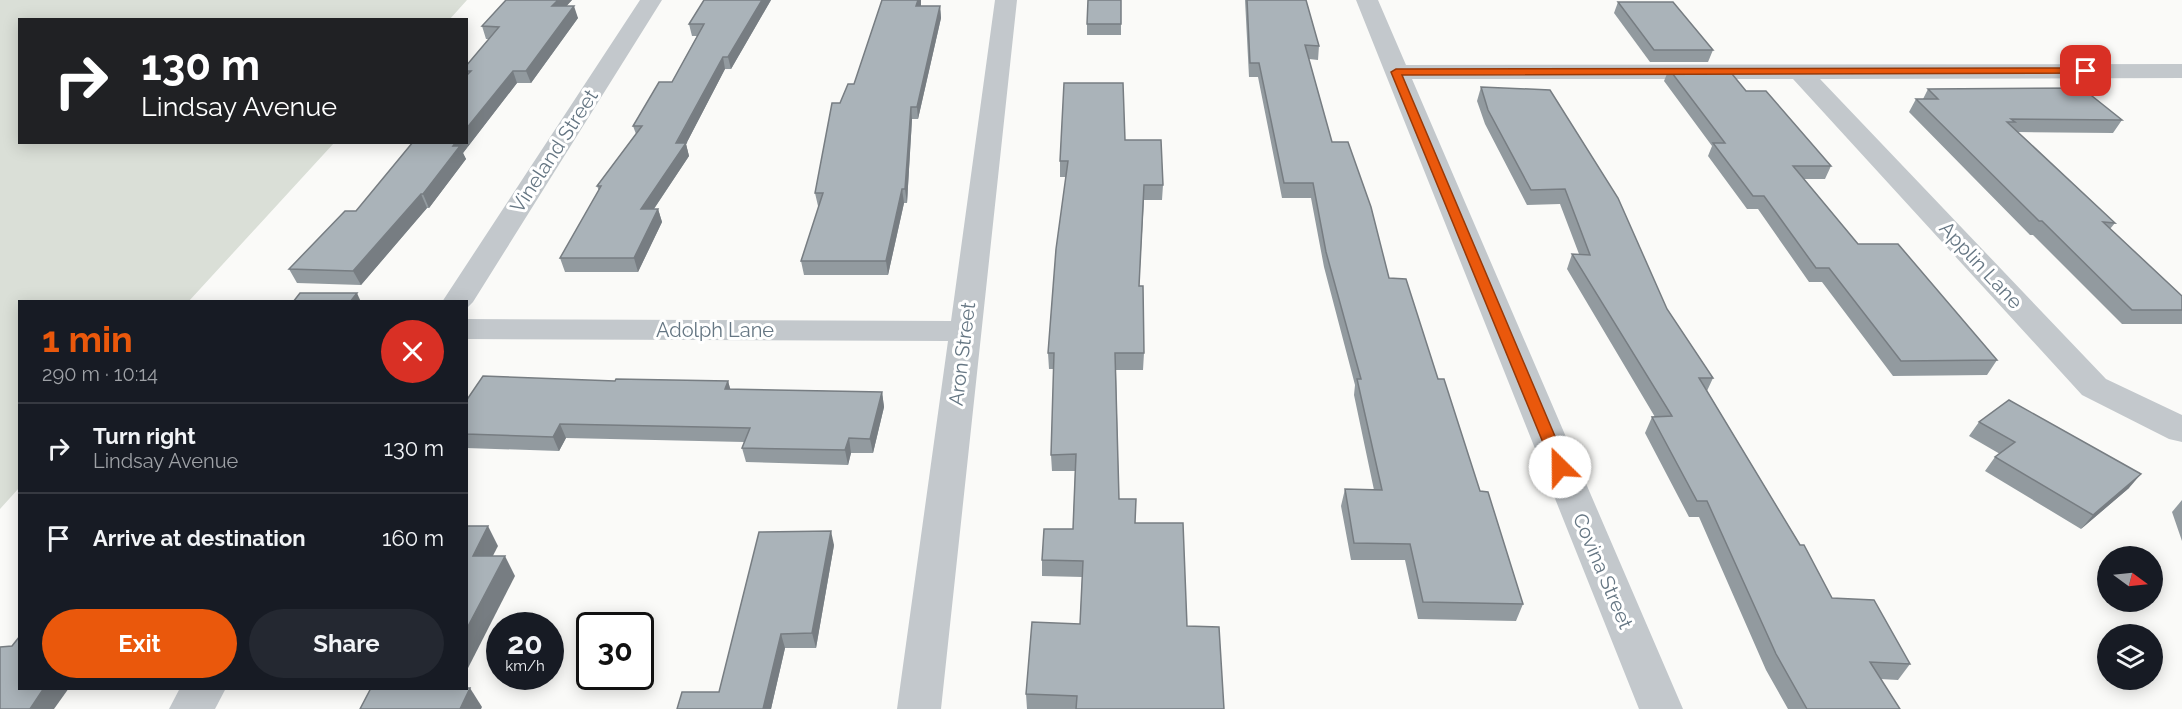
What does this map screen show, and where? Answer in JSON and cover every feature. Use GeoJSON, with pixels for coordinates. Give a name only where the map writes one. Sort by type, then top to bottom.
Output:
{"type":"FeatureCollection","features":[{"type":"Feature","properties":{"kind":"street","name":"Vineland Street"},"geometry":{"type":"LineString","coordinates":[[458,300],[651,0]]}},
{"type":"Feature","properties":{"kind":"street","name":"Aron Street"},"geometry":{"type":"LineString","coordinates":[[919,709],[1006,0]]}},
{"type":"Feature","properties":{"kind":"street","name":"Covina Street"},"geometry":{"type":"LineString","coordinates":[[1367,0],[1661,709]]}},
{"type":"Feature","properties":{"kind":"street"},"geometry":{"type":"LineString","coordinates":[[1396,72],[2182,71]]}},
{"type":"Feature","properties":{"kind":"street","name":"Applin Lane"},"geometry":{"type":"LineString","coordinates":[[1800,72],[2094,387],[2182,430]]}},
{"type":"Feature","properties":{"kind":"street","name":"Adolph Lane"},"geometry":{"type":"LineString","coordinates":[[468,329],[964,331]]}},
{"type":"Feature","properties":{"kind":"street"},"geometry":{"type":"LineString","coordinates":[[191,709],[203,690]]}},
{"type":"Feature","properties":{"kind":"shaded area"},"geometry":{"type":"Polygon","coordinates":[[[0,0],[467,0],[451,18],[18,18],[18,144],[333,144],[190,300],[18,300],[18,489],[0,509],[0,0]]]}},
{"type":"Feature","properties":{"kind":"building"},"geometry":{"type":"Polygon","coordinates":[[[506,0],[558,0],[552,6],[574,6],[526,71],[513,71],[468,127],[468,74],[471,71],[468,71],[468,64],[499,27],[482,26],[506,0]]]}},
{"type":"Feature","properties":{"kind":"building"},"geometry":{"type":"Polygon","coordinates":[[[704,0],[762,0],[728,57],[723,57],[676,143],[686,143],[641,209],[658,209],[634,258],[560,258],[601,186],[597,186],[642,126],[633,126],[659,82],[672,82],[704,24],[689,24],[704,0]]]}},
{"type":"Feature","properties":{"kind":"building"},"geometry":{"type":"Polygon","coordinates":[[[882,0],[918,0],[916,6],[940,6],[917,107],[911,107],[905,189],[902,189],[886,261],[801,261],[823,193],[815,193],[832,103],[840,103],[848,84],[854,84],[882,0]]]}},
{"type":"Feature","properties":{"kind":"building"},"geometry":{"type":"Polygon","coordinates":[[[1088,0],[1121,0],[1121,24],[1087,24],[1088,0]]]}},
{"type":"Feature","properties":{"kind":"building"},"geometry":{"type":"Polygon","coordinates":[[[1247,0],[1306,0],[1319,46],[1305,45],[1332,142],[1348,142],[1371,207],[1389,278],[1406,279],[1438,379],[1444,379],[1480,491],[1488,492],[1523,604],[1423,602],[1410,544],[1354,543],[1345,489],[1382,490],[1357,379],[1361,379],[1326,252],[1313,183],[1284,183],[1259,63],[1250,63],[1247,0]]]}},
{"type":"Feature","properties":{"kind":"building"},"geometry":{"type":"Polygon","coordinates":[[[1618,2],[1673,2],[1713,50],[1654,50],[1618,2]]]}},
{"type":"Feature","properties":{"kind":"building"},"geometry":{"type":"Polygon","coordinates":[[[1669,69],[1728,69],[1746,91],[1766,91],[1831,166],[1793,166],[1858,244],[1898,244],[1997,360],[1901,361],[1829,268],[1816,268],[1764,196],[1753,196],[1713,143],[1725,143],[1669,69]]]}},
{"type":"Feature","properties":{"kind":"building"},"geometry":{"type":"Polygon","coordinates":[[[1064,83],[1123,83],[1125,140],[1161,140],[1163,185],[1144,185],[1139,286],[1143,286],[1144,353],[1115,353],[1119,499],[1136,499],[1135,523],[1183,523],[1187,626],[1219,627],[1224,709],[1076,709],[1077,696],[1026,694],[1032,622],[1080,624],[1083,561],[1042,560],[1044,529],[1073,529],[1076,454],[1051,455],[1054,353],[1048,353],[1056,249],[1068,161],[1060,161],[1064,83]]]}},
{"type":"Feature","properties":{"kind":"building"},"geometry":{"type":"Polygon","coordinates":[[[1481,87],[1550,90],[1618,198],[1667,309],[1713,378],[1699,378],[1800,545],[1804,545],[1832,598],[1874,600],[1910,664],[1870,662],[1900,709],[1807,709],[1776,654],[1707,501],[1697,501],[1652,417],[1672,416],[1572,254],[1590,255],[1565,189],[1531,190],[1488,110],[1481,87]]]}},
{"type":"Feature","properties":{"kind":"building"},"geometry":{"type":"Polygon","coordinates":[[[2082,88],[2122,120],[2011,119],[2015,122],[2007,122],[2115,223],[2103,222],[2182,296],[2182,310],[2132,310],[1916,99],[1938,99],[1928,89],[2082,88]]]}},
{"type":"Feature","properties":{"kind":"building"},"geometry":{"type":"Polygon","coordinates":[[[411,144],[460,146],[423,194],[353,271],[289,269],[345,211],[356,211],[411,144]]]}},
{"type":"Feature","properties":{"kind":"building"},"geometry":{"type":"Polygon","coordinates":[[[300,293],[357,293],[352,300],[295,300],[300,293]]]}},
{"type":"Feature","properties":{"kind":"building"},"geometry":{"type":"Polygon","coordinates":[[[483,376],[615,381],[616,379],[728,381],[725,389],[882,392],[870,439],[849,438],[845,450],[742,448],[750,428],[560,424],[553,437],[468,434],[468,398],[483,376]]]}},
{"type":"Feature","properties":{"kind":"building"},"geometry":{"type":"Polygon","coordinates":[[[2009,400],[2141,474],[2093,515],[1995,457],[2015,442],[1979,422],[2009,400]]]}},
{"type":"Feature","properties":{"kind":"building"},"geometry":{"type":"Polygon","coordinates":[[[468,526],[488,526],[473,556],[505,556],[468,626],[468,526]]]}},
{"type":"Feature","properties":{"kind":"building"},"geometry":{"type":"Polygon","coordinates":[[[831,531],[812,633],[781,634],[763,709],[677,709],[682,692],[719,692],[759,532],[831,531]]]}},
{"type":"Feature","properties":{"kind":"building"},"geometry":{"type":"Polygon","coordinates":[[[18,638],[18,690],[43,690],[30,709],[0,709],[0,647],[12,646],[18,638]]]}},
{"type":"Feature","properties":{"kind":"building"},"geometry":{"type":"Polygon","coordinates":[[[470,688],[460,709],[360,709],[370,690],[468,690],[470,688]]]}},
{"type":"Feature","properties":{"kind":"route"},"geometry":{"type":"LineString","coordinates":[[1560,467],[1396,72],[2086,71]]}}]}
